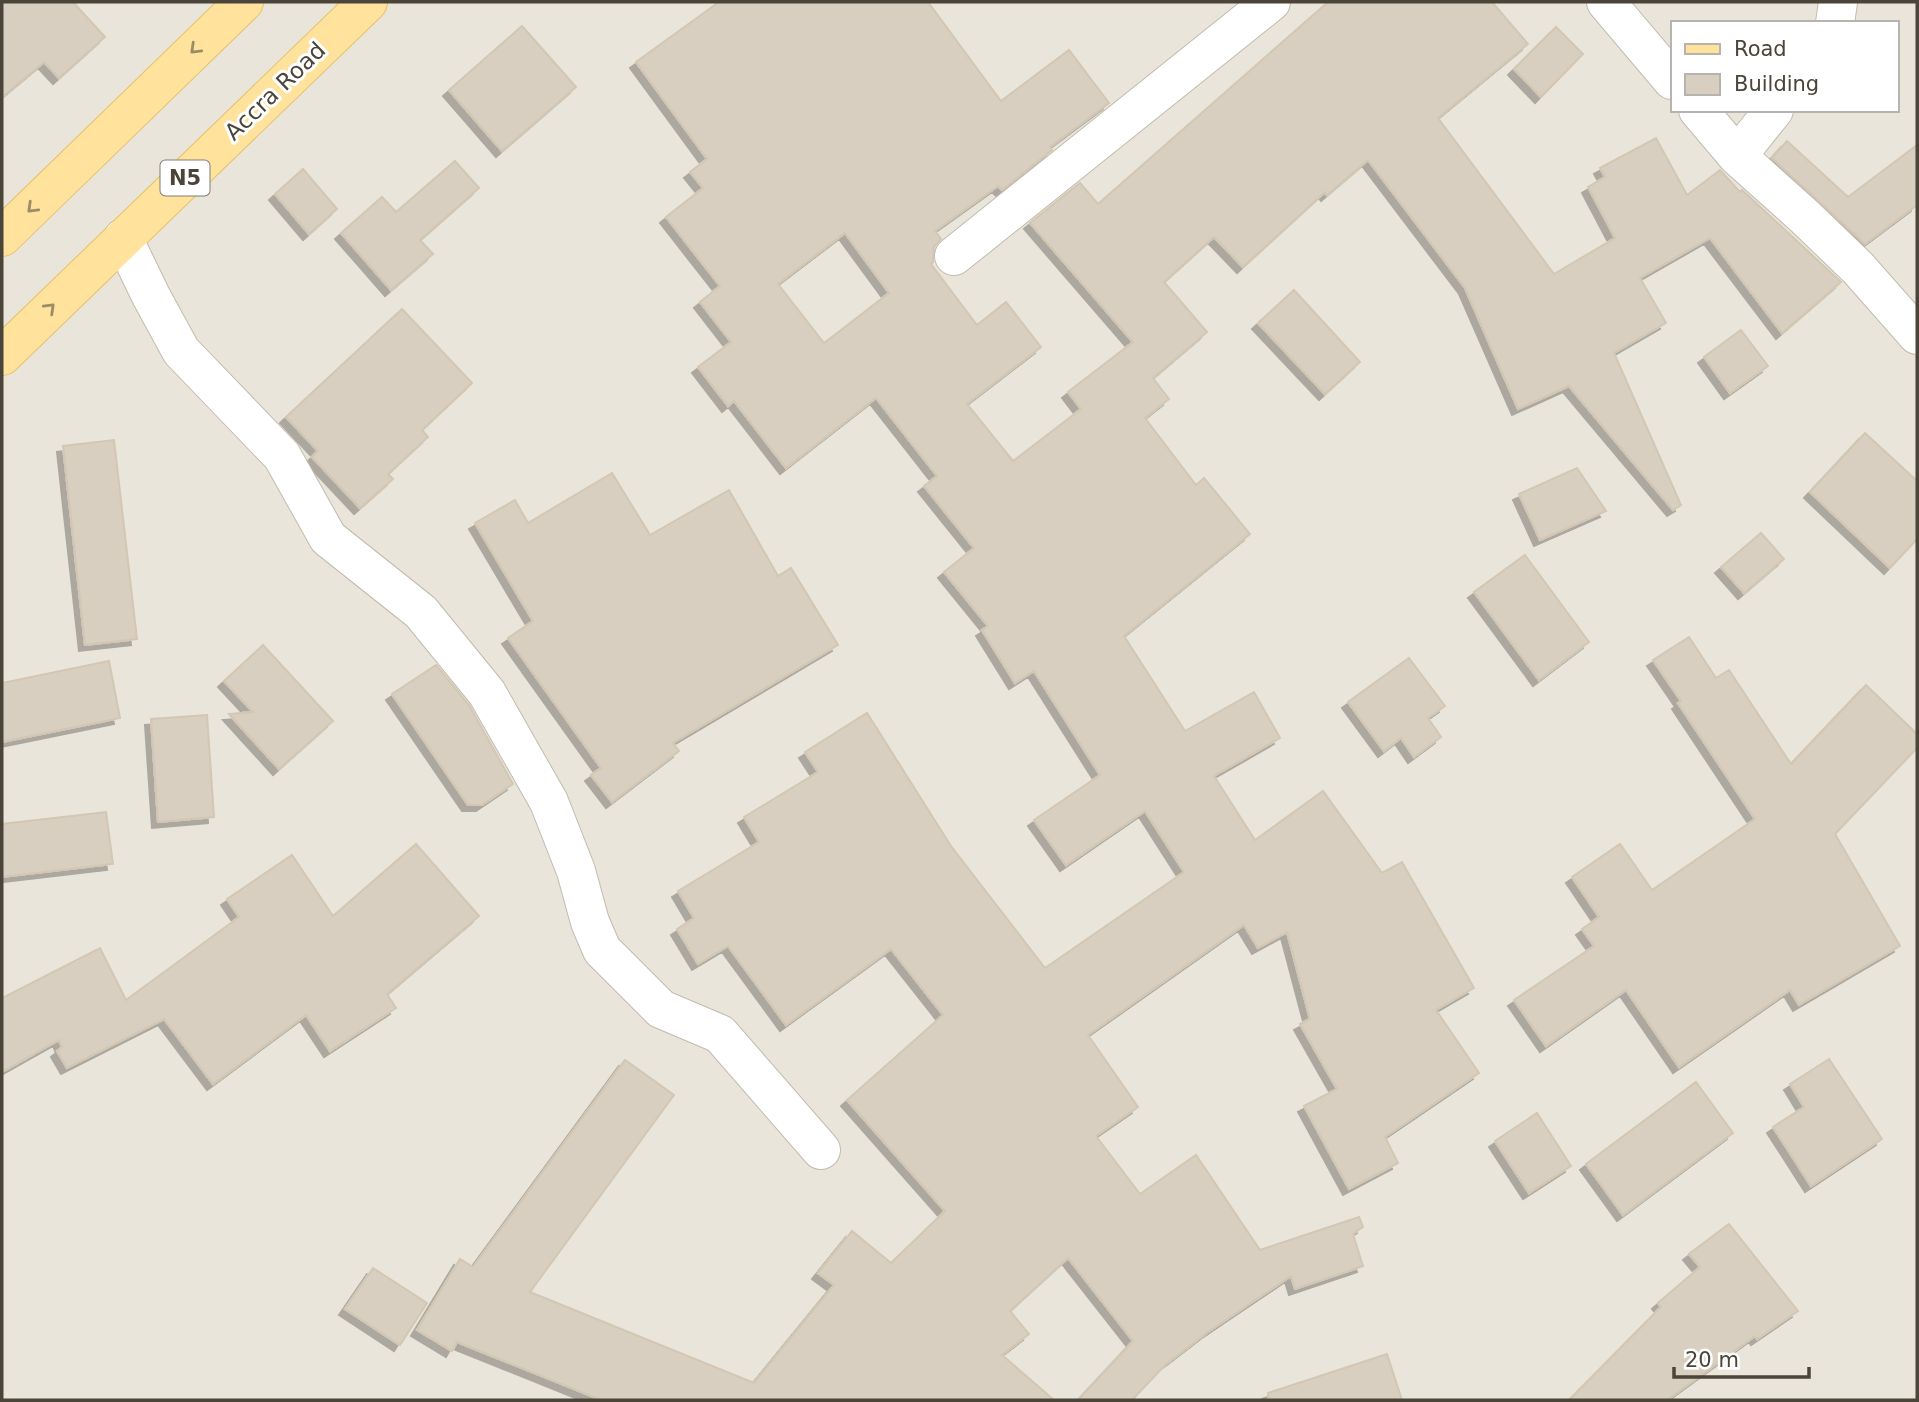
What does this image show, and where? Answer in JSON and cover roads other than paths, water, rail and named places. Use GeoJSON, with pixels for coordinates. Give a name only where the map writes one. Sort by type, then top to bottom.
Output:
{"type":"FeatureCollection","features":[{"type":"Feature","properties":{"kind":"main road"},"geometry":{"type":"LineString","coordinates":[[2,237],[244,2]]}},
{"type":"Feature","properties":{"kind":"main road","name":"Accra Road"},"geometry":{"type":"LineString","coordinates":[[2,356],[368,2]]}},
{"type":"Feature","properties":{"kind":"street"},"geometry":{"type":"LineString","coordinates":[[954,256],[1271,2]]}},
{"type":"Feature","properties":{"kind":"street"},"geometry":{"type":"LineString","coordinates":[[1606,2],[1671,79]]}},
{"type":"Feature","properties":{"kind":"street"},"geometry":{"type":"LineString","coordinates":[[1835,21],[1838,2]]}},
{"type":"Feature","properties":{"kind":"street"},"geometry":{"type":"LineString","coordinates":[[1700,112],[1737,156],[1858,268],[1917,335]]}},
{"type":"Feature","properties":{"kind":"street"},"geometry":{"type":"LineString","coordinates":[[1737,156],[1772,112]]}},
{"type":"Feature","properties":{"kind":"street"},"geometry":{"type":"LineString","coordinates":[[123,237],[181,351],[282,456],[328,538],[421,612],[487,693],[549,803],[576,871],[590,922],[602,950],[661,1009],[720,1034],[821,1150]]}}]}
